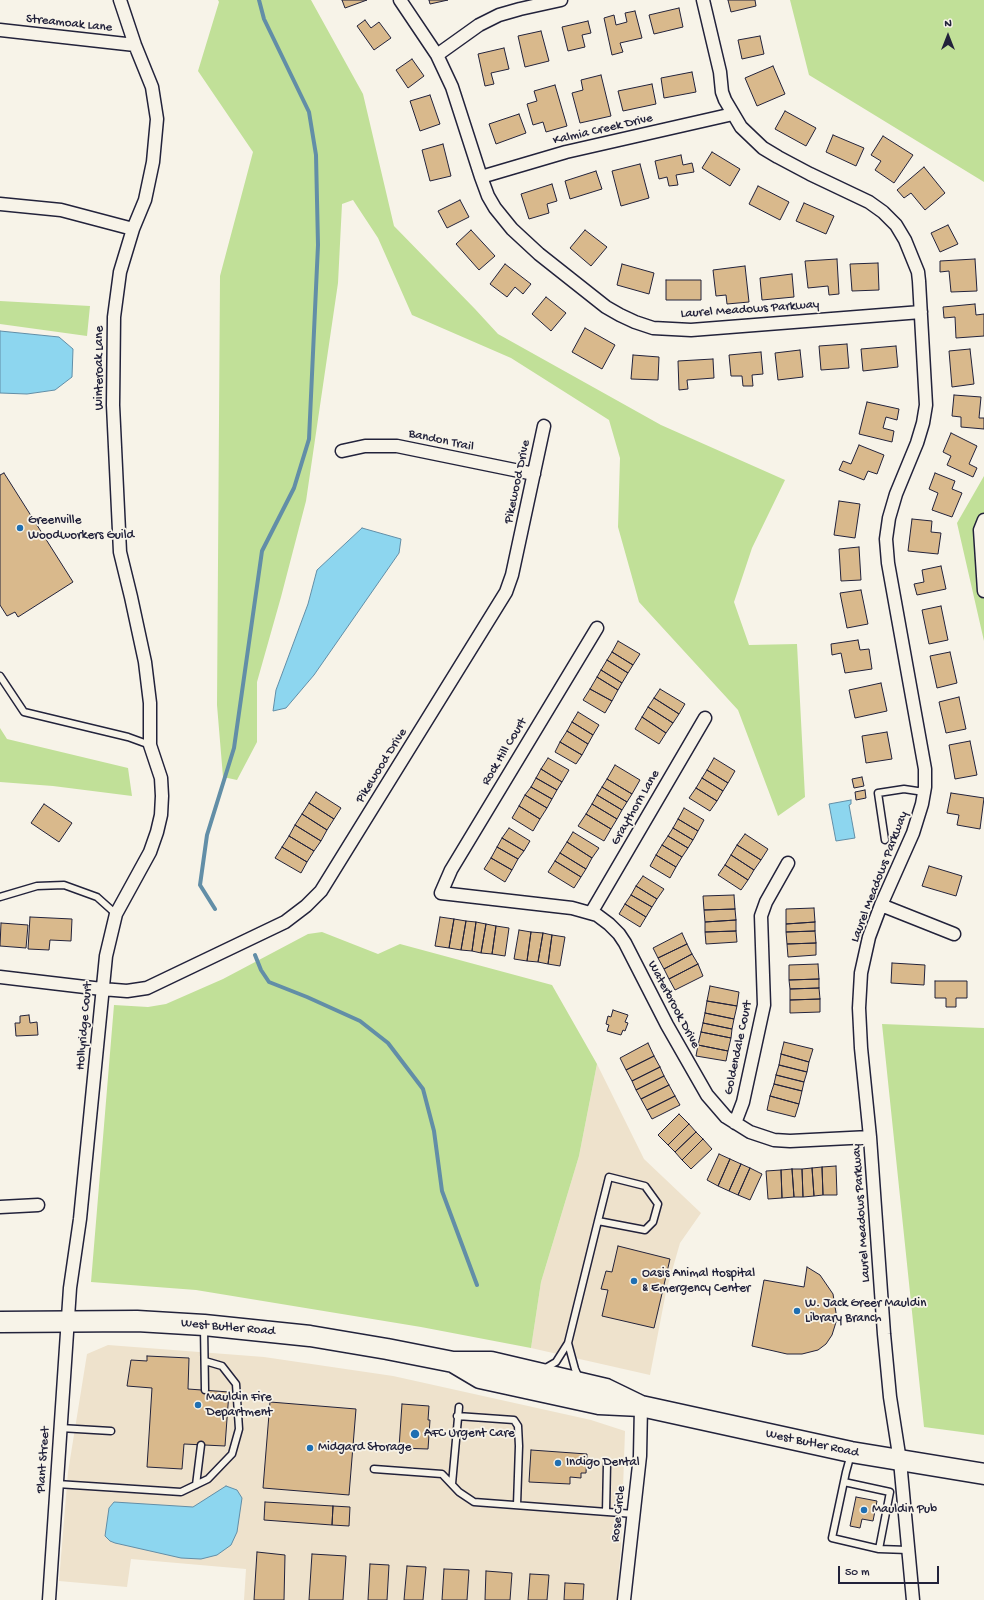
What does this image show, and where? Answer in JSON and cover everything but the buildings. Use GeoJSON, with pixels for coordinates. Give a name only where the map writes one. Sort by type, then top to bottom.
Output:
{"type":"FeatureCollection","features":[{"type":"Feature","properties":{"kind":"main road","name":"West Butler Road"},"geometry":{"type":"LineString","coordinates":[[0,1322],[137,1321],[267,1331],[326,1339],[453,1362],[491,1362],[606,1389],[641,1406]]}},
{"type":"Feature","properties":{"kind":"main road","name":"West Butler Road"},"geometry":{"type":"LineString","coordinates":[[453,1362],[480,1378],[599,1404],[641,1406],[851,1452],[984,1474]]}},
{"type":"Feature","properties":{"kind":"street","name":"Winteroak Lane"},"geometry":{"type":"LineString","coordinates":[[120,0],[135,45],[152,87],[157,119],[153,162],[147,193],[133,229],[120,272],[114,317],[113,405],[120,552],[132,597],[145,662],[150,703],[150,745]]}},
{"type":"Feature","properties":{"kind":"street","name":"Laurel Meadows Parkway"},"geometry":{"type":"LineString","coordinates":[[400,0],[437,55],[452,87],[481,177],[488,196],[495,208],[512,229],[539,254],[606,307],[635,322],[653,328],[691,330],[921,312]]}},
{"type":"Feature","properties":{"kind":"street"},"geometry":{"type":"LineString","coordinates":[[437,55],[480,25],[499,15],[561,0]]}},
{"type":"Feature","properties":{"kind":"street","name":"Laurel Meadows Parkway"},"geometry":{"type":"LineString","coordinates":[[704,0],[720,72],[722,92],[741,127],[751,138],[768,151],[810,174],[869,202],[888,216],[896,225],[905,240],[918,272],[926,405],[923,424],[896,494],[889,518],[886,539],[889,571],[925,769],[924,792],[920,814],[913,833],[869,937],[864,956],[859,991],[861,1048],[870,1137],[884,1334],[890,1397],[904,1495],[913,1600]]}},
{"type":"Feature","properties":{"kind":"street","name":"Streamoak Lane"},"geometry":{"type":"LineString","coordinates":[[0,30],[135,45]]}},
{"type":"Feature","properties":{"kind":"street","name":"Kalmia Creek Drive"},"geometry":{"type":"LineString","coordinates":[[481,177],[566,152],[733,114]]}},
{"type":"Feature","properties":{"kind":"street"},"geometry":{"type":"LineString","coordinates":[[0,204],[61,210],[133,229]]}},
{"type":"Feature","properties":{"kind":"street","name":"Pikewood Drive"},"geometry":{"type":"LineString","coordinates":[[0,977],[127,991],[147,988],[285,922],[306,906],[321,891],[506,592],[512,575],[544,426]]}},
{"type":"Feature","properties":{"kind":"street","name":"Bandon Trail"},"geometry":{"type":"LineString","coordinates":[[342,451],[365,446],[397,446],[534,474]]}},
{"type":"Feature","properties":{"kind":"street"},"geometry":{"type":"LineString","coordinates":[[984,520],[980,530],[984,591]]}},
{"type":"Feature","properties":{"kind":"street","name":"Rock Hill Court"},"geometry":{"type":"LineString","coordinates":[[441,893],[451,870],[597,628]]}},
{"type":"Feature","properties":{"kind":"street","name":"Graythorn Lane"},"geometry":{"type":"LineString","coordinates":[[591,913],[705,718]]}},
{"type":"Feature","properties":{"kind":"street","name":"Hollyridge Court"},"geometry":{"type":"LineString","coordinates":[[67,1322],[90,1126],[106,956],[116,914],[150,852],[161,815],[161,778],[150,745]]}},
{"type":"Feature","properties":{"kind":"street","name":"Goldendale Court"},"geometry":{"type":"LineString","coordinates":[[735,1123],[743,1102],[764,1005],[761,916],[766,902],[788,863]]}},
{"type":"Feature","properties":{"kind":"street","name":"Waterbrook Drive"},"geometry":{"type":"LineString","coordinates":[[441,893],[572,908],[591,913],[609,924],[619,934],[625,943],[667,1025],[707,1096],[726,1117],[750,1132],[774,1140],[790,1141],[870,1137]]}},
{"type":"Feature","properties":{"kind":"street"},"geometry":{"type":"LineString","coordinates":[[881,906],[954,934]]}},
{"type":"Feature","properties":{"kind":"street"},"geometry":{"type":"LineString","coordinates":[[0,1207],[38,1205]]}},
{"type":"Feature","properties":{"kind":"street","name":"Plant Street"},"geometry":{"type":"LineString","coordinates":[[49,1600],[67,1322]]}},
{"type":"Feature","properties":{"kind":"street","name":"Rose Circle"},"geometry":{"type":"LineString","coordinates":[[624,1600],[640,1456],[641,1406]]}},
{"type":"Feature","properties":{"kind":"lane"},"geometry":{"type":"LineString","coordinates":[[0,676],[24,712],[128,737],[150,745]]}},
{"type":"Feature","properties":{"kind":"lane"},"geometry":{"type":"LineString","coordinates":[[885,840],[878,793],[904,789],[924,792]]}},
{"type":"Feature","properties":{"kind":"lane"},"geometry":{"type":"LineString","coordinates":[[0,897],[37,886],[64,885],[97,897],[116,914]]}},
{"type":"Feature","properties":{"kind":"lane"},"geometry":{"type":"LineString","coordinates":[[539,1373],[556,1362],[568,1343],[598,1221],[609,1177],[646,1186],[658,1204],[653,1222],[645,1230],[598,1221]]}},
{"type":"Feature","properties":{"kind":"lane"},"geometry":{"type":"LineString","coordinates":[[204,1325],[205,1390]]}},
{"type":"Feature","properties":{"kind":"lane"},"geometry":{"type":"LineString","coordinates":[[568,1343],[575,1369],[581,1383]]}},
{"type":"Feature","properties":{"kind":"lane"},"geometry":{"type":"LineString","coordinates":[[57,1484],[181,1492],[208,1479],[232,1454],[239,1429],[236,1384],[222,1366],[205,1361]]}},
{"type":"Feature","properties":{"kind":"lane"},"geometry":{"type":"LineString","coordinates":[[452,1484],[459,1407]]}},
{"type":"Feature","properties":{"kind":"lane"},"geometry":{"type":"LineString","coordinates":[[457,1416],[514,1420],[518,1426],[519,1446],[517,1505]]}},
{"type":"Feature","properties":{"kind":"lane"},"geometry":{"type":"LineString","coordinates":[[60,1428],[111,1431]]}},
{"type":"Feature","properties":{"kind":"lane"},"geometry":{"type":"LineString","coordinates":[[196,1485],[201,1445]]}},
{"type":"Feature","properties":{"kind":"lane"},"geometry":{"type":"LineString","coordinates":[[851,1452],[832,1538],[879,1549],[908,1550]]}},
{"type":"Feature","properties":{"kind":"lane"},"geometry":{"type":"LineString","coordinates":[[606,1512],[607,1464]]}},
{"type":"Feature","properties":{"kind":"lane"},"geometry":{"type":"LineString","coordinates":[[374,1469],[442,1474],[459,1492],[474,1502],[634,1514]]}},
{"type":"Feature","properties":{"kind":"lane"},"geometry":{"type":"LineString","coordinates":[[844,1482],[904,1495]]}},
{"type":"Feature","properties":{"kind":"lane"},"geometry":{"type":"LineString","coordinates":[[879,1549],[890,1492]]}},
{"type":"Feature","properties":{"kind":"shaded area"},"geometry":{"type":"Polygon","coordinates":[[[597,1064],[644,1159],[701,1213],[680,1243],[666,1292],[650,1375],[531,1348],[541,1282],[579,1156],[597,1064]]]}},
{"type":"Feature","properties":{"kind":"shaded area"},"geometry":{"type":"Polygon","coordinates":[[[108,1345],[264,1357],[393,1376],[591,1420],[625,1431],[621,1547],[617,1600],[244,1600],[246,1569],[131,1559],[127,1587],[59,1581],[68,1472],[87,1354],[108,1345]]]}},
{"type":"Feature","properties":{"kind":"green space"},"geometry":{"type":"Polygon","coordinates":[[[218,0],[311,0],[363,94],[394,226],[498,334],[661,425],[785,480],[752,548],[734,602],[749,645],[797,644],[805,797],[778,816],[738,710],[639,602],[618,527],[620,458],[609,420],[511,358],[412,315],[378,238],[353,200],[342,204],[338,283],[306,501],[257,682],[257,742],[237,780],[223,777],[217,705],[220,276],[253,152],[198,71],[219,2],[218,0]]]}},
{"type":"Feature","properties":{"kind":"green space"},"geometry":{"type":"Polygon","coordinates":[[[790,0],[984,0],[984,182],[809,75],[790,0]]]}},
{"type":"Feature","properties":{"kind":"green space"},"geometry":{"type":"Polygon","coordinates":[[[0,301],[90,306],[87,336],[0,324],[0,301]]]}},
{"type":"Feature","properties":{"kind":"green space"},"geometry":{"type":"Polygon","coordinates":[[[984,476],[984,641],[957,523],[984,476]]]}},
{"type":"Feature","properties":{"kind":"green space"},"geometry":{"type":"Polygon","coordinates":[[[0,728],[7,739],[128,768],[132,796],[53,786],[0,782],[0,728]]]}},
{"type":"Feature","properties":{"kind":"green space"},"geometry":{"type":"Polygon","coordinates":[[[322,932],[378,954],[400,944],[552,985],[597,1064],[579,1156],[541,1282],[531,1348],[421,1327],[196,1290],[91,1282],[114,1005],[148,1007],[166,1004],[223,979],[308,934],[322,932]]]}},
{"type":"Feature","properties":{"kind":"green space"},"geometry":{"type":"Polygon","coordinates":[[[882,1024],[984,1028],[984,1435],[924,1427],[882,1024]]]}},
{"type":"Feature","properties":{"kind":"water"},"geometry":{"type":"Polygon","coordinates":[[[0,331],[59,337],[73,349],[72,377],[55,390],[27,394],[0,393],[0,331]]]}},
{"type":"Feature","properties":{"kind":"water"},"geometry":{"type":"Polygon","coordinates":[[[362,528],[401,539],[399,553],[314,675],[286,708],[273,711],[276,690],[308,604],[317,570],[362,528]]]}},
{"type":"Feature","properties":{"kind":"water"},"geometry":{"type":"Polygon","coordinates":[[[851,800],[851,804],[849,805],[855,838],[836,841],[829,804],[851,800]]]}},
{"type":"Feature","properties":{"kind":"water"},"geometry":{"type":"Polygon","coordinates":[[[226,1486],[237,1490],[242,1498],[237,1532],[231,1545],[217,1555],[201,1559],[181,1558],[115,1543],[110,1541],[105,1536],[109,1508],[114,1502],[193,1507],[226,1486]]]}},
{"type":"Feature","properties":{"kind":"waterway"},"geometry":{"type":"LineString","coordinates":[[215,909],[200,885],[207,835],[234,748],[262,551],[294,488],[309,439],[318,245],[316,155],[309,112],[264,19],[259,0]]}},
{"type":"Feature","properties":{"kind":"waterway"},"geometry":{"type":"LineString","coordinates":[[255,955],[261,970],[269,982],[360,1021],[388,1043],[423,1089],[434,1131],[442,1191],[477,1285]]}},
{"type":"Feature","properties":{"kind":"place","name":"Greenville Woodworkers Guild"},"geometry":{"type":"Point","coordinates":[20,528]}},
{"type":"Feature","properties":{"kind":"place","name":"Oasis Animal Hospital & Emergency Center"},"geometry":{"type":"Point","coordinates":[634,1281]}},
{"type":"Feature","properties":{"kind":"place","name":"W. Jack Greer Mauldin Library Branch"},"geometry":{"type":"Point","coordinates":[797,1311]}},
{"type":"Feature","properties":{"kind":"place","name":"Mauldin Fire Department"},"geometry":{"type":"Point","coordinates":[198,1405]}},
{"type":"Feature","properties":{"kind":"place","name":"AFC Urgent Care"},"geometry":{"type":"Point","coordinates":[415,1434]}},
{"type":"Feature","properties":{"kind":"place","name":"Midgard Storage"},"geometry":{"type":"Point","coordinates":[310,1448]}},
{"type":"Feature","properties":{"kind":"place","name":"Indigo Dental"},"geometry":{"type":"Point","coordinates":[558,1463]}},
{"type":"Feature","properties":{"kind":"place","name":"Mauldin Pub"},"geometry":{"type":"Point","coordinates":[864,1510]}}]}
